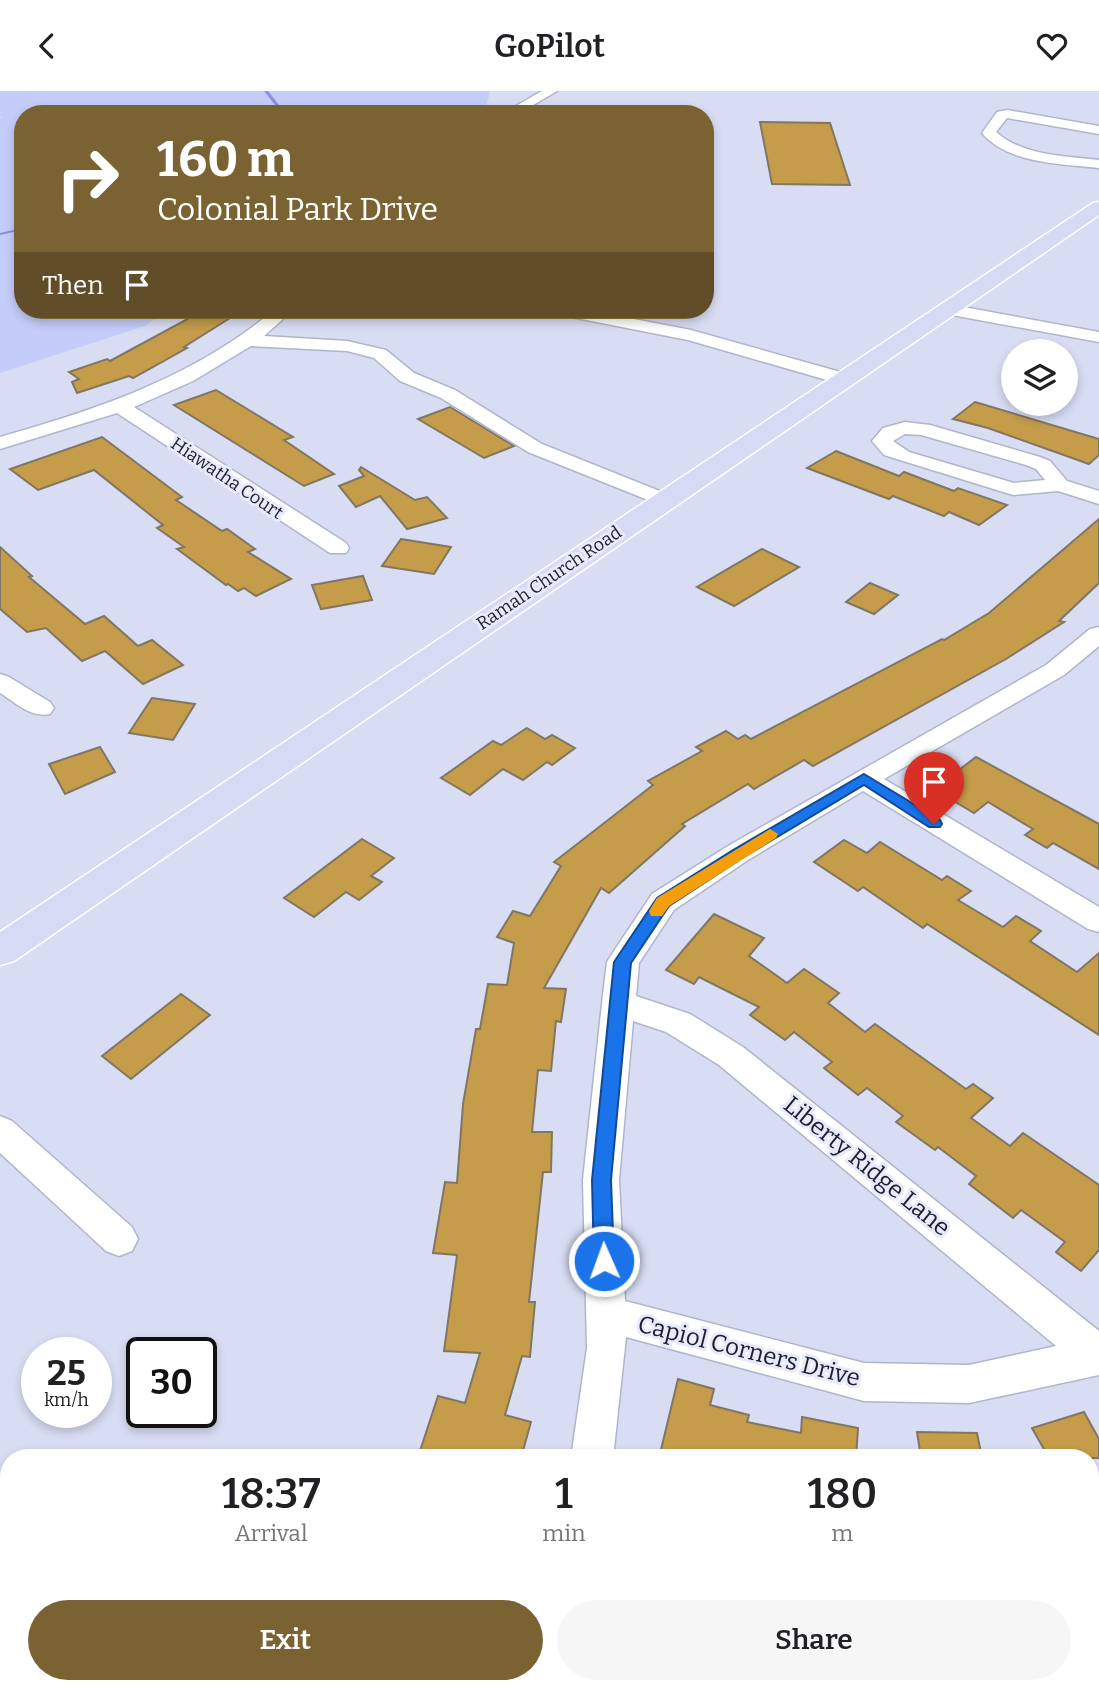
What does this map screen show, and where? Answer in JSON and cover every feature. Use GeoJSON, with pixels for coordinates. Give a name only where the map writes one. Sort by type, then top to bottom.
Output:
{"type":"FeatureCollection","features":[{"type":"Feature","properties":{"kind":"main road","name":"Ramah Church Road"},"geometry":{"type":"LineString","coordinates":[[0,951],[1099,207]]}},
{"type":"Feature","properties":{"kind":"street"},"geometry":{"type":"LineString","coordinates":[[525,105],[551,91]]}},
{"type":"Feature","properties":{"kind":"street"},"geometry":{"type":"LineString","coordinates":[[1099,130],[1007,114],[1000,117],[989,133],[999,142],[1035,154],[1099,164]]}},
{"type":"Feature","properties":{"kind":"street"},"geometry":{"type":"LineString","coordinates":[[947,309],[1099,337]]}},
{"type":"Feature","properties":{"kind":"street"},"geometry":{"type":"LineString","coordinates":[[0,443],[118,405],[193,374],[247,340],[273,319]]}},
{"type":"Feature","properties":{"kind":"street"},"geometry":{"type":"LineString","coordinates":[[608,319],[691,335],[844,379]]}},
{"type":"Feature","properties":{"kind":"street"},"geometry":{"type":"LineString","coordinates":[[247,340],[367,349],[380,354],[407,377],[448,394],[535,448],[665,500]]}},
{"type":"Feature","properties":{"kind":"street","name":"Hiawatha Court"},"geometry":{"type":"LineString","coordinates":[[118,405],[338,548]]}},
{"type":"Feature","properties":{"kind":"street"},"geometry":{"type":"LineString","coordinates":[[1060,485],[1043,465],[923,429],[906,427],[892,430],[882,441],[891,451],[902,456],[1013,489],[1060,485],[1099,498]]}},
{"type":"Feature","properties":{"kind":"street"},"geometry":{"type":"LineString","coordinates":[[593,1449],[607,1347],[601,1180],[622,962],[663,902],[738,853],[1055,670],[1099,634]]}},
{"type":"Feature","properties":{"kind":"street"},"geometry":{"type":"LineString","coordinates":[[0,682],[41,708]]}},
{"type":"Feature","properties":{"kind":"street"},"geometry":{"type":"LineString","coordinates":[[864,779],[911,810],[1099,921]]}},
{"type":"Feature","properties":{"kind":"street","name":"Liberty Ridge Lane"},"geometry":{"type":"LineString","coordinates":[[618,1003],[678,1023],[731,1056],[1099,1355]]}},
{"type":"Feature","properties":{"kind":"street"},"geometry":{"type":"LineString","coordinates":[[0,1131],[119,1239]]}},
{"type":"Feature","properties":{"kind":"street","name":"Capiol Corners Drive"},"geometry":{"type":"LineString","coordinates":[[606,1314],[864,1382],[969,1384],[1099,1355]]}},
{"type":"Feature","properties":{"kind":"shaded area"},"geometry":{"type":"Polygon","coordinates":[[[0,91],[490,91],[487,105],[14,105],[14,319],[155,319],[145,326],[0,373],[0,91]]]}},
{"type":"Feature","properties":{"kind":"building"},"geometry":{"type":"Polygon","coordinates":[[[760,122],[830,123],[850,185],[772,184],[760,122]]]}},
{"type":"Feature","properties":{"kind":"building"},"geometry":{"type":"Polygon","coordinates":[[[187,319],[228,319],[184,347],[187,348],[133,378],[129,376],[77,393],[72,382],[79,379],[69,372],[107,359],[110,361],[187,319]]]}},
{"type":"Feature","properties":{"kind":"building"},"geometry":{"type":"Polygon","coordinates":[[[216,390],[293,437],[284,440],[334,474],[304,486],[174,405],[216,390]]]}},
{"type":"Feature","properties":{"kind":"building"},"geometry":{"type":"Polygon","coordinates":[[[975,402],[1001,410],[1001,416],[1022,416],[1099,439],[1099,455],[1089,464],[988,428],[953,419],[975,402]]]}},
{"type":"Feature","properties":{"kind":"building"},"geometry":{"type":"Polygon","coordinates":[[[450,407],[514,446],[484,458],[418,419],[450,407]]]}},
{"type":"Feature","properties":{"kind":"building"},"geometry":{"type":"Polygon","coordinates":[[[102,437],[182,497],[176,500],[222,531],[227,529],[255,549],[248,552],[291,579],[256,596],[244,588],[238,591],[177,549],[184,547],[157,528],[163,525],[94,470],[38,490],[10,469],[102,437]]]}},
{"type":"Feature","properties":{"kind":"building"},"geometry":{"type":"Polygon","coordinates":[[[836,451],[899,476],[904,472],[954,491],[958,488],[1007,505],[979,525],[949,512],[944,516],[893,496],[889,499],[807,468],[836,451]]]}},
{"type":"Feature","properties":{"kind":"building"},"geometry":{"type":"Polygon","coordinates":[[[361,467],[415,500],[427,497],[447,518],[407,529],[380,496],[356,507],[339,486],[364,476],[359,470],[361,467]]]}},
{"type":"Feature","properties":{"kind":"building"},"geometry":{"type":"Polygon","coordinates":[[[1099,519],[1099,583],[1059,621],[1064,622],[1006,659],[813,766],[804,760],[754,789],[748,784],[682,824],[685,826],[609,893],[601,888],[544,988],[566,989],[561,1022],[556,1021],[551,1071],[538,1070],[532,1132],[552,1132],[551,1172],[543,1172],[529,1302],[535,1302],[530,1357],[522,1356],[505,1415],[531,1422],[524,1449],[421,1449],[438,1396],[465,1403],[480,1353],[444,1351],[457,1255],[433,1253],[445,1182],[457,1183],[463,1104],[476,1029],[480,1029],[488,984],[507,985],[514,943],[497,937],[513,911],[530,916],[561,866],[554,862],[653,785],[648,781],[702,751],[696,747],[726,731],[738,739],[745,735],[751,739],[944,640],[989,613],[1099,519]]]}},
{"type":"Feature","properties":{"kind":"building"},"geometry":{"type":"Polygon","coordinates":[[[401,539],[451,547],[434,574],[382,566],[401,539]]]}},
{"type":"Feature","properties":{"kind":"building"},"geometry":{"type":"Polygon","coordinates":[[[0,547],[32,576],[29,577],[85,624],[104,616],[138,646],[152,640],[183,665],[143,684],[105,651],[82,661],[46,628],[27,632],[0,609],[0,547]]]}},
{"type":"Feature","properties":{"kind":"building"},"geometry":{"type":"Polygon","coordinates":[[[762,549],[799,567],[734,606],[697,587],[762,549]]]}},
{"type":"Feature","properties":{"kind":"building"},"geometry":{"type":"Polygon","coordinates":[[[363,576],[372,600],[321,609],[312,585],[363,576]]]}},
{"type":"Feature","properties":{"kind":"building"},"geometry":{"type":"Polygon","coordinates":[[[870,583],[898,595],[874,614],[846,602],[870,583]]]}},
{"type":"Feature","properties":{"kind":"building"},"geometry":{"type":"Polygon","coordinates":[[[152,698],[195,704],[173,740],[129,733],[152,698]]]}},
{"type":"Feature","properties":{"kind":"building"},"geometry":{"type":"Polygon","coordinates":[[[527,728],[545,739],[552,735],[575,748],[552,765],[547,762],[523,780],[503,769],[470,795],[441,778],[493,741],[501,745],[527,728]]]}},
{"type":"Feature","properties":{"kind":"building"},"geometry":{"type":"Polygon","coordinates":[[[100,747],[115,772],[65,794],[49,764],[100,747]]]}},
{"type":"Feature","properties":{"kind":"building"},"geometry":{"type":"Polygon","coordinates":[[[976,757],[1099,824],[1099,869],[1053,843],[1047,848],[1025,835],[1033,829],[988,802],[974,813],[952,800],[957,796],[938,786],[976,757]]]}},
{"type":"Feature","properties":{"kind":"building"},"geometry":{"type":"Polygon","coordinates":[[[362,839],[394,858],[371,876],[382,882],[359,900],[346,892],[314,917],[284,898],[362,839]]]}},
{"type":"Feature","properties":{"kind":"building"},"geometry":{"type":"Polygon","coordinates":[[[844,840],[867,853],[880,842],[942,880],[947,876],[971,891],[958,900],[1003,927],[1016,916],[1041,931],[1030,941],[1077,972],[1099,953],[1099,1035],[927,924],[923,928],[863,887],[858,891],[814,862],[844,840]]]}},
{"type":"Feature","properties":{"kind":"building"},"geometry":{"type":"Polygon","coordinates":[[[714,914],[764,938],[749,956],[787,983],[804,969],[839,993],[828,1003],[865,1032],[875,1024],[966,1089],[973,1084],[993,1098],[971,1118],[1010,1146],[1023,1133],[1099,1185],[1099,1250],[1081,1271],[1056,1252],[1065,1242],[1021,1210],[1013,1218],[969,1184],[976,1176],[938,1147],[935,1150],[896,1122],[903,1116],[867,1088],[858,1095],[824,1068],[832,1062],[794,1032],[785,1040],[750,1015],[759,1007],[699,977],[694,984],[666,970],[714,914]]]}},
{"type":"Feature","properties":{"kind":"building"},"geometry":{"type":"Polygon","coordinates":[[[181,994],[210,1015],[131,1079],[102,1056],[181,994]]]}},
{"type":"Feature","properties":{"kind":"building"},"geometry":{"type":"Polygon","coordinates":[[[678,1379],[714,1389],[710,1405],[749,1415],[747,1422],[801,1433],[802,1417],[858,1428],[857,1449],[661,1449],[678,1379]]]}},
{"type":"Feature","properties":{"kind":"building"},"geometry":{"type":"Polygon","coordinates":[[[1084,1412],[1099,1439],[1099,1449],[1044,1449],[1032,1428],[1084,1412]]]}},
{"type":"Feature","properties":{"kind":"building"},"geometry":{"type":"Polygon","coordinates":[[[917,1432],[977,1433],[980,1449],[920,1449],[917,1432]]]}},
{"type":"Feature","properties":{"kind":"waterway"},"geometry":{"type":"LineString","coordinates":[[266,91],[277,105]]}},
{"type":"Feature","properties":{"kind":"waterway"},"geometry":{"type":"LineString","coordinates":[[0,234],[14,231]]}},
{"type":"Feature","properties":{"kind":"slow traffic"},"geometry":{"type":"LineString","coordinates":[[657,911],[663,902],[770,834]]}},
{"type":"Feature","properties":{"kind":"route"},"geometry":{"type":"LineString","coordinates":[[604,1261],[601,1180],[622,962],[663,902],[738,853],[864,779],[934,824]]}}]}
